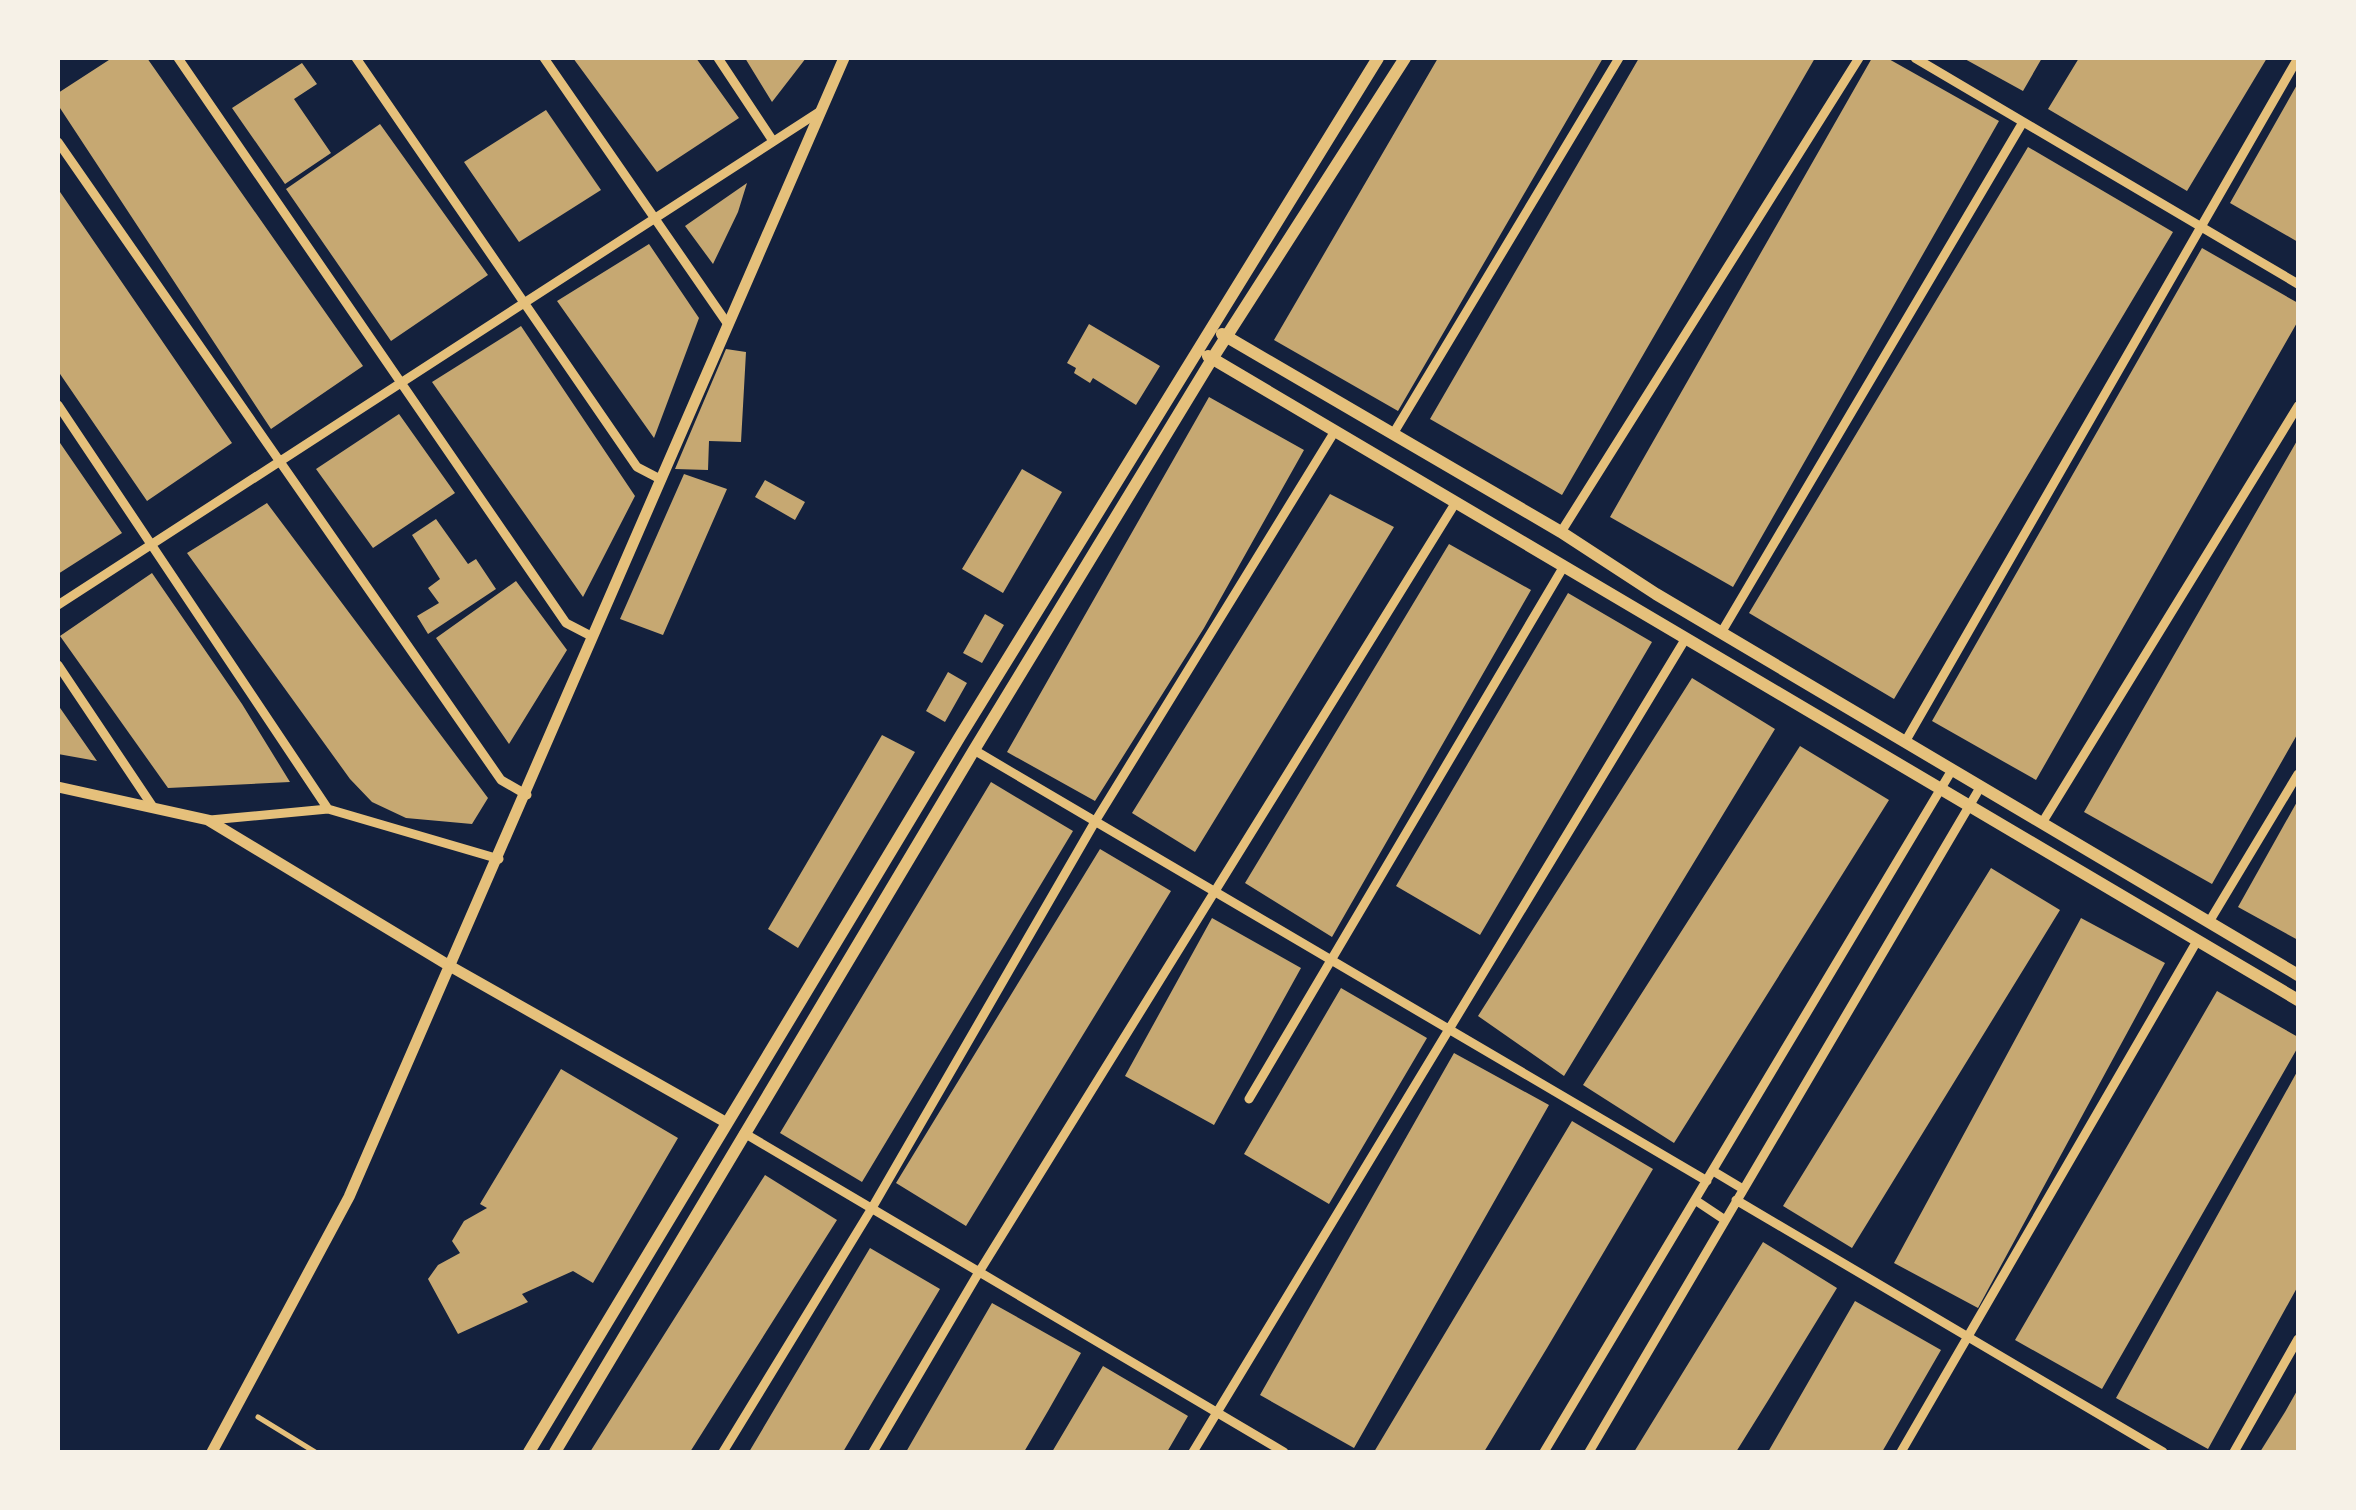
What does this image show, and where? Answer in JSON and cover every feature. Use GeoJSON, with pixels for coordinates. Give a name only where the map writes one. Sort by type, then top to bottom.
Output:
{"type":"FeatureCollection","features":[{"type":"Feature","properties":{"kind":"main road"},"geometry":{"type":"LineString","coordinates":[[529,1452],[1378,58]]}},
{"type":"Feature","properties":{"kind":"main road"},"geometry":{"type":"LineString","coordinates":[[556,1452],[1212,359],[1405,58]]}},
{"type":"Feature","properties":{"kind":"main road"},"geometry":{"type":"LineString","coordinates":[[1212,328],[1561,532],[1656,594],[2298,975]]}},
{"type":"Feature","properties":{"kind":"main road"},"geometry":{"type":"LineString","coordinates":[[1198,350],[2298,1000]]}},
{"type":"Feature","properties":{"kind":"main road"},"geometry":{"type":"LineString","coordinates":[[1412,476],[1425,454]]}},
{"type":"Feature","properties":{"kind":"main road"},"geometry":{"type":"LineString","coordinates":[[1644,614],[1656,594]]}},
{"type":"Feature","properties":{"kind":"main road"},"geometry":{"type":"LineString","coordinates":[[2246,970],[2258,951]]}},
{"type":"Feature","properties":{"kind":"street"},"geometry":{"type":"LineString","coordinates":[[178,58],[566,623],[591,636]]}},
{"type":"Feature","properties":{"kind":"street"},"geometry":{"type":"LineString","coordinates":[[356,58],[637,466],[660,479]]}},
{"type":"Feature","properties":{"kind":"street"},"geometry":{"type":"LineString","coordinates":[[544,58],[727,323]]}},
{"type":"Feature","properties":{"kind":"street"},"geometry":{"type":"LineString","coordinates":[[718,58],[773,141]]}},
{"type":"Feature","properties":{"kind":"street"},"geometry":{"type":"LineString","coordinates":[[212,1452],[350,1197],[844,58]]}},
{"type":"Feature","properties":{"kind":"street"},"geometry":{"type":"LineString","coordinates":[[1393,434],[1619,58]]}},
{"type":"Feature","properties":{"kind":"street"},"geometry":{"type":"LineString","coordinates":[[1561,532],[1859,58]]}},
{"type":"Feature","properties":{"kind":"street"},"geometry":{"type":"LineString","coordinates":[[1915,58],[2298,284]]}},
{"type":"Feature","properties":{"kind":"street"},"geometry":{"type":"LineString","coordinates":[[1906,742],[2298,58]]}},
{"type":"Feature","properties":{"kind":"street"},"geometry":{"type":"LineString","coordinates":[[58,604],[821,110]]}},
{"type":"Feature","properties":{"kind":"street"},"geometry":{"type":"LineString","coordinates":[[1721,632],[2024,122]]}},
{"type":"Feature","properties":{"kind":"street"},"geometry":{"type":"LineString","coordinates":[[58,142],[502,780],[527,795]]}},
{"type":"Feature","properties":{"kind":"street"},"geometry":{"type":"LineString","coordinates":[[58,405],[328,809]]}},
{"type":"Feature","properties":{"kind":"street"},"geometry":{"type":"LineString","coordinates":[[2042,823],[2298,406]]}},
{"type":"Feature","properties":{"kind":"street"},"geometry":{"type":"LineString","coordinates":[[724,1452],[872,1208],[1096,820],[1335,431]]}},
{"type":"Feature","properties":{"kind":"street"},"geometry":{"type":"LineString","coordinates":[[873,1452],[979,1272],[1456,502]]}},
{"type":"Feature","properties":{"kind":"street"},"geometry":{"type":"LineString","coordinates":[[1249,1099],[1564,566]]}},
{"type":"Feature","properties":{"kind":"street"},"geometry":{"type":"LineString","coordinates":[[1193,1452],[1686,638]]}},
{"type":"Feature","properties":{"kind":"street"},"geometry":{"type":"LineString","coordinates":[[58,665],[154,807]]}},
{"type":"Feature","properties":{"kind":"street"},"geometry":{"type":"LineString","coordinates":[[974,750],[1710,1176],[1744,1188]]}},
{"type":"Feature","properties":{"kind":"street"},"geometry":{"type":"LineString","coordinates":[[1544,1452],[1952,770]]}},
{"type":"Feature","properties":{"kind":"street"},"geometry":{"type":"LineString","coordinates":[[2209,922],[2298,774]]}},
{"type":"Feature","properties":{"kind":"street"},"geometry":{"type":"LineString","coordinates":[[1590,1452],[1980,786]]}},
{"type":"Feature","properties":{"kind":"street"},"geometry":{"type":"LineString","coordinates":[[58,787],[208,820],[448,965],[727,1123]]}},
{"type":"Feature","properties":{"kind":"street"},"geometry":{"type":"LineString","coordinates":[[208,820],[328,809],[499,858]]}},
{"type":"Feature","properties":{"kind":"street"},"geometry":{"type":"LineString","coordinates":[[1902,1452],[2198,941]]}},
{"type":"Feature","properties":{"kind":"street"},"geometry":{"type":"LineString","coordinates":[[744,1133],[1284,1452]]}},
{"type":"Feature","properties":{"kind":"street"},"geometry":{"type":"LineString","coordinates":[[1695,1200],[1725,1220]]}},
{"type":"Feature","properties":{"kind":"street"},"geometry":{"type":"LineString","coordinates":[[1736,1200],[2163,1452]]}},
{"type":"Feature","properties":{"kind":"street"},"geometry":{"type":"LineString","coordinates":[[2234,1452],[2298,1339]]}},
{"type":"Feature","properties":{"kind":"lane"},"geometry":{"type":"LineString","coordinates":[[258,1417],[315,1452]]}},
{"type":"Feature","properties":{"kind":"building"},"geometry":{"type":"Polygon","coordinates":[[[112,58],[147,58],[363,366],[271,429],[58,105],[58,93],[112,58]]]}},
{"type":"Feature","properties":{"kind":"building"},"geometry":{"type":"Polygon","coordinates":[[[573,58],[696,58],[739,118],[657,172],[573,58]]]}},
{"type":"Feature","properties":{"kind":"building"},"geometry":{"type":"Polygon","coordinates":[[[745,58],[806,58],[772,102],[745,58]]]}},
{"type":"Feature","properties":{"kind":"building"},"geometry":{"type":"Polygon","coordinates":[[[1438,58],[1603,58],[1398,411],[1274,340],[1438,58]]]}},
{"type":"Feature","properties":{"kind":"building"},"geometry":{"type":"Polygon","coordinates":[[[1639,58],[1815,58],[1562,495],[1430,419],[1639,58]]]}},
{"type":"Feature","properties":{"kind":"building"},"geometry":{"type":"Polygon","coordinates":[[[1872,58],[1887,58],[1999,121],[1733,587],[1610,517],[1872,58]]]}},
{"type":"Feature","properties":{"kind":"building"},"geometry":{"type":"Polygon","coordinates":[[[1963,58],[2042,58],[2023,91],[1963,58]]]}},
{"type":"Feature","properties":{"kind":"building"},"geometry":{"type":"Polygon","coordinates":[[[2079,58],[2267,58],[2187,191],[2048,109],[2079,58]]]}},
{"type":"Feature","properties":{"kind":"building"},"geometry":{"type":"Polygon","coordinates":[[[302,63],[317,84],[294,99],[331,153],[285,184],[232,108],[302,63]]]}},
{"type":"Feature","properties":{"kind":"building"},"geometry":{"type":"Polygon","coordinates":[[[2298,83],[2298,242],[2230,203],[2298,83]]]}},
{"type":"Feature","properties":{"kind":"building"},"geometry":{"type":"Polygon","coordinates":[[[546,110],[601,190],[519,242],[464,162],[546,110]]]}},
{"type":"Feature","properties":{"kind":"building"},"geometry":{"type":"Polygon","coordinates":[[[380,124],[488,275],[391,341],[286,189],[380,124]]]}},
{"type":"Feature","properties":{"kind":"building"},"geometry":{"type":"Polygon","coordinates":[[[2028,147],[2173,232],[1894,699],[1749,613],[2028,147]]]}},
{"type":"Feature","properties":{"kind":"building"},"geometry":{"type":"Polygon","coordinates":[[[747,183],[738,212],[713,264],[685,226],[747,183]]]}},
{"type":"Feature","properties":{"kind":"building"},"geometry":{"type":"Polygon","coordinates":[[[58,189],[232,443],[147,501],[58,371],[58,189]]]}},
{"type":"Feature","properties":{"kind":"building"},"geometry":{"type":"Polygon","coordinates":[[[649,244],[699,318],[654,438],[557,301],[649,244]]]}},
{"type":"Feature","properties":{"kind":"building"},"geometry":{"type":"Polygon","coordinates":[[[2202,248],[2298,303],[2298,321],[2036,780],[1932,721],[2202,248]]]}},
{"type":"Feature","properties":{"kind":"building"},"geometry":{"type":"Polygon","coordinates":[[[1089,324],[1160,366],[1136,405],[1093,378],[1090,383],[1067,363],[1089,324]]]}},
{"type":"Feature","properties":{"kind":"building"},"geometry":{"type":"Polygon","coordinates":[[[521,326],[635,496],[583,597],[432,382],[521,326]]]}},
{"type":"Feature","properties":{"kind":"building"},"geometry":{"type":"Polygon","coordinates":[[[726,349],[746,352],[741,442],[709,441],[708,470],[675,469],[726,349]]]}},
{"type":"Feature","properties":{"kind":"building"},"geometry":{"type":"Polygon","coordinates":[[[1209,397],[1304,450],[1204,628],[1095,801],[1007,752],[1209,397]]]}},
{"type":"Feature","properties":{"kind":"building"},"geometry":{"type":"Polygon","coordinates":[[[399,414],[455,493],[373,548],[316,469],[399,414]]]}},
{"type":"Feature","properties":{"kind":"building"},"geometry":{"type":"Polygon","coordinates":[[[2298,439],[2298,733],[2212,884],[2084,812],[2298,439]]]}},
{"type":"Feature","properties":{"kind":"building"},"geometry":{"type":"Polygon","coordinates":[[[58,440],[122,533],[58,574],[58,440]]]}},
{"type":"Feature","properties":{"kind":"building"},"geometry":{"type":"Polygon","coordinates":[[[1022,469],[1062,492],[1003,593],[962,569],[1022,469]]]}},
{"type":"Feature","properties":{"kind":"building"},"geometry":{"type":"Polygon","coordinates":[[[684,474],[727,489],[663,635],[620,619],[684,474]]]}},
{"type":"Feature","properties":{"kind":"building"},"geometry":{"type":"Polygon","coordinates":[[[765,480],[805,502],[795,520],[755,497],[765,480]]]}},
{"type":"Feature","properties":{"kind":"building"},"geometry":{"type":"Polygon","coordinates":[[[1330,494],[1394,527],[1195,852],[1132,813],[1330,494]]]}},
{"type":"Feature","properties":{"kind":"building"},"geometry":{"type":"Polygon","coordinates":[[[267,503],[488,798],[472,824],[406,818],[372,802],[350,779],[187,553],[267,503]]]}},
{"type":"Feature","properties":{"kind":"building"},"geometry":{"type":"Polygon","coordinates":[[[436,519],[468,564],[476,559],[496,589],[428,634],[417,616],[439,603],[428,588],[440,579],[412,535],[436,519]]]}},
{"type":"Feature","properties":{"kind":"building"},"geometry":{"type":"Polygon","coordinates":[[[1449,544],[1531,590],[1332,937],[1245,883],[1449,544]]]}},
{"type":"Feature","properties":{"kind":"building"},"geometry":{"type":"Polygon","coordinates":[[[152,573],[290,782],[168,788],[60,636],[152,573]]]}},
{"type":"Feature","properties":{"kind":"building"},"geometry":{"type":"Polygon","coordinates":[[[516,581],[567,650],[509,744],[436,638],[516,581]]]}},
{"type":"Feature","properties":{"kind":"building"},"geometry":{"type":"Polygon","coordinates":[[[1568,593],[1652,642],[1480,935],[1396,886],[1568,593]]]}},
{"type":"Feature","properties":{"kind":"building"},"geometry":{"type":"Polygon","coordinates":[[[985,614],[1004,625],[982,663],[963,653],[985,614]]]}},
{"type":"Feature","properties":{"kind":"building"},"geometry":{"type":"Polygon","coordinates":[[[948,672],[967,683],[945,722],[926,711],[948,672]]]}},
{"type":"Feature","properties":{"kind":"building"},"geometry":{"type":"Polygon","coordinates":[[[1692,678],[1775,729],[1564,1076],[1478,1016],[1692,678]]]}},
{"type":"Feature","properties":{"kind":"building"},"geometry":{"type":"Polygon","coordinates":[[[58,705],[97,761],[58,754],[58,705]]]}},
{"type":"Feature","properties":{"kind":"building"},"geometry":{"type":"Polygon","coordinates":[[[882,735],[915,752],[798,948],[768,929],[882,735]]]}},
{"type":"Feature","properties":{"kind":"building"},"geometry":{"type":"Polygon","coordinates":[[[1800,746],[1889,800],[1674,1143],[1583,1085],[1800,746]]]}},
{"type":"Feature","properties":{"kind":"building"},"geometry":{"type":"Polygon","coordinates":[[[991,782],[1073,831],[862,1182],[780,1133],[991,782]]]}},
{"type":"Feature","properties":{"kind":"building"},"geometry":{"type":"Polygon","coordinates":[[[2298,800],[2298,940],[2238,907],[2298,800]]]}},
{"type":"Feature","properties":{"kind":"building"},"geometry":{"type":"Polygon","coordinates":[[[1100,849],[1171,891],[966,1226],[896,1183],[1100,849]]]}},
{"type":"Feature","properties":{"kind":"building"},"geometry":{"type":"Polygon","coordinates":[[[1991,868],[2060,910],[1852,1248],[1783,1206],[1991,868]]]}},
{"type":"Feature","properties":{"kind":"building"},"geometry":{"type":"Polygon","coordinates":[[[1212,918],[1301,968],[1214,1125],[1125,1076],[1212,918]]]}},
{"type":"Feature","properties":{"kind":"building"},"geometry":{"type":"Polygon","coordinates":[[[2081,918],[2165,963],[1978,1308],[1894,1263],[2081,918]]]}},
{"type":"Feature","properties":{"kind":"building"},"geometry":{"type":"Polygon","coordinates":[[[1341,988],[1427,1038],[1329,1204],[1244,1154],[1341,988]]]}},
{"type":"Feature","properties":{"kind":"building"},"geometry":{"type":"Polygon","coordinates":[[[2217,991],[2298,1037],[2298,1047],[2102,1389],[2015,1340],[2217,991]]]}},
{"type":"Feature","properties":{"kind":"building"},"geometry":{"type":"Polygon","coordinates":[[[1454,1053],[1549,1105],[1354,1448],[1260,1395],[1454,1053]]]}},
{"type":"Feature","properties":{"kind":"building"},"geometry":{"type":"Polygon","coordinates":[[[561,1069],[678,1138],[593,1283],[573,1271],[522,1294],[528,1302],[458,1334],[428,1279],[438,1265],[460,1253],[452,1241],[464,1221],[487,1208],[480,1204],[561,1069]]]}},
{"type":"Feature","properties":{"kind":"building"},"geometry":{"type":"Polygon","coordinates":[[[2298,1070],[2298,1286],[2208,1449],[2116,1398],[2298,1070]]]}},
{"type":"Feature","properties":{"kind":"building"},"geometry":{"type":"Polygon","coordinates":[[[1572,1121],[1653,1169],[1547,1348],[1484,1452],[1374,1452],[1572,1121]]]}},
{"type":"Feature","properties":{"kind":"building"},"geometry":{"type":"Polygon","coordinates":[[[765,1175],[837,1220],[690,1452],[590,1452],[765,1175]]]}},
{"type":"Feature","properties":{"kind":"building"},"geometry":{"type":"Polygon","coordinates":[[[1763,1242],[1837,1288],[1769,1399],[1736,1452],[1634,1452],[1763,1242]]]}},
{"type":"Feature","properties":{"kind":"building"},"geometry":{"type":"Polygon","coordinates":[[[870,1248],[940,1289],[843,1452],[749,1452],[870,1248]]]}},
{"type":"Feature","properties":{"kind":"building"},"geometry":{"type":"Polygon","coordinates":[[[1855,1301],[1941,1350],[1882,1452],[1768,1452],[1855,1301]]]}},
{"type":"Feature","properties":{"kind":"building"},"geometry":{"type":"Polygon","coordinates":[[[992,1303],[1081,1353],[1048,1411],[1024,1452],[906,1452],[992,1303]]]}},
{"type":"Feature","properties":{"kind":"building"},"geometry":{"type":"Polygon","coordinates":[[[1103,1366],[1188,1416],[1167,1452],[1052,1452],[1103,1366]]]}},
{"type":"Feature","properties":{"kind":"building"},"geometry":{"type":"Polygon","coordinates":[[[2298,1389],[2298,1452],[2260,1452],[2285,1412],[2298,1389]]]}}]}
